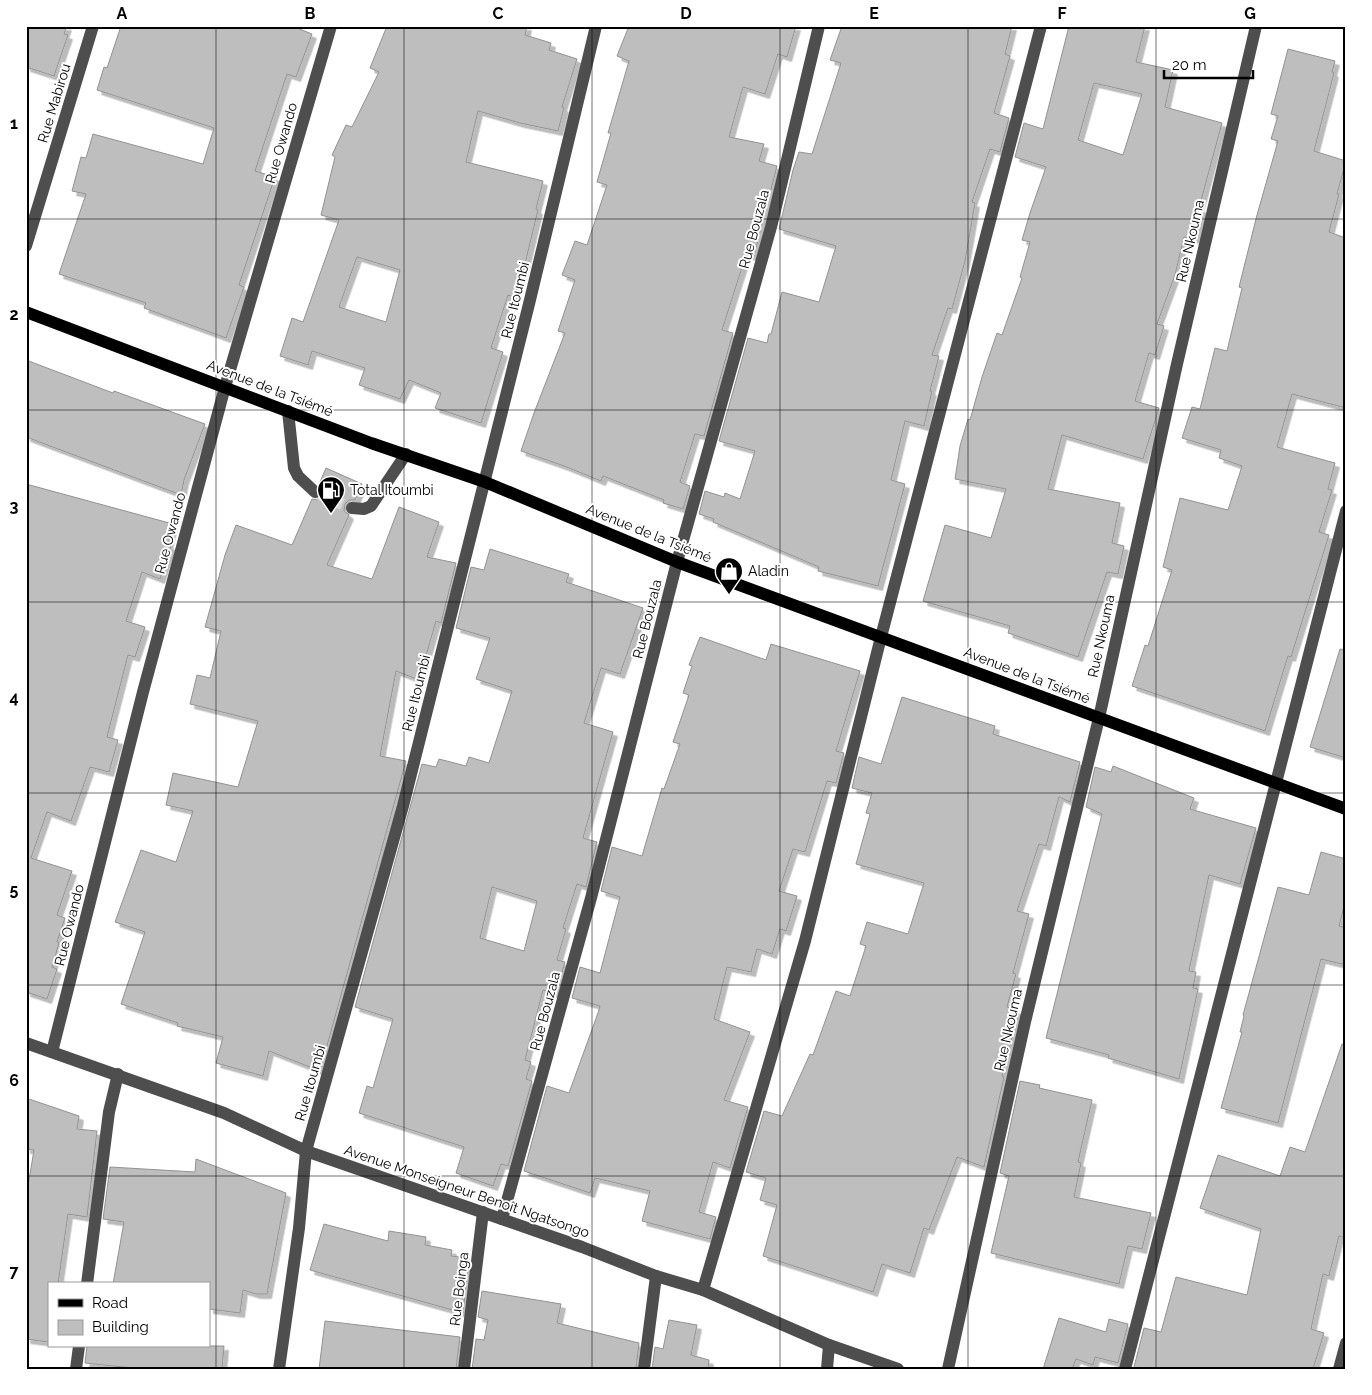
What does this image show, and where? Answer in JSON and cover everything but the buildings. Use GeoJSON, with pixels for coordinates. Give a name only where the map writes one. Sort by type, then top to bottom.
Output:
{"type":"FeatureCollection","features":[{"type":"Feature","properties":{"kind":"main road","name":"Avenue de la Tsiémé"},"geometry":{"type":"LineString","coordinates":[[26,312],[288,411],[485,482],[677,562],[1346,809]]}},
{"type":"Feature","properties":{"kind":"street","name":"Rue Mabirou"},"geometry":{"type":"LineString","coordinates":[[26,246],[94,26]]}},
{"type":"Feature","properties":{"kind":"street","name":"Rue Owando"},"geometry":{"type":"LineString","coordinates":[[52,1052],[143,692],[225,387],[331,26]]}},
{"type":"Feature","properties":{"kind":"street","name":"Rue Itoumbi"},"geometry":{"type":"LineString","coordinates":[[279,1369],[299,1228],[306,1151],[403,806],[485,482],[596,26]]}},
{"type":"Feature","properties":{"kind":"street","name":"Rue Bouzala"},"geometry":{"type":"LineString","coordinates":[[502,1219],[591,898],[677,562],[771,227],[819,26]]}},
{"type":"Feature","properties":{"kind":"street"},"geometry":{"type":"LineString","coordinates":[[703,1290],[805,941],[881,637],[1041,26]]}},
{"type":"Feature","properties":{"kind":"street","name":"Rue Nkouma"},"geometry":{"type":"LineString","coordinates":[[948,1369],[1025,1022],[1099,718],[1177,364],[1256,26]]}},
{"type":"Feature","properties":{"kind":"street"},"geometry":{"type":"LineString","coordinates":[[288,411],[294,468],[298,476],[315,492]]}},
{"type":"Feature","properties":{"kind":"street"},"geometry":{"type":"LineString","coordinates":[[352,508],[364,509],[371,506],[406,454]]}},
{"type":"Feature","properties":{"kind":"street"},"geometry":{"type":"LineString","coordinates":[[1124,1369],[1346,512]]}},
{"type":"Feature","properties":{"kind":"street","name":"Avenue Monseigneur Benoît Ngatsongo"},"geometry":{"type":"LineString","coordinates":[[26,1043],[224,1113],[306,1151],[484,1212],[656,1276],[703,1290],[830,1345],[898,1369]]}},
{"type":"Feature","properties":{"kind":"street"},"geometry":{"type":"LineString","coordinates":[[87,1282],[109,1112],[118,1074]]}},
{"type":"Feature","properties":{"kind":"street","name":"Rue Boinga"},"geometry":{"type":"LineString","coordinates":[[464,1369],[484,1212]]}},
{"type":"Feature","properties":{"kind":"street"},"geometry":{"type":"LineString","coordinates":[[644,1369],[656,1276]]}},
{"type":"Feature","properties":{"kind":"street"},"geometry":{"type":"LineString","coordinates":[[1339,1369],[1346,1344]]}},
{"type":"Feature","properties":{"kind":"street"},"geometry":{"type":"LineString","coordinates":[[827,1369],[830,1345]]}},
{"type":"Feature","properties":{"kind":"street"},"geometry":{"type":"LineString","coordinates":[[76,1369],[79,1348]]}},
{"type":"Feature","properties":{"kind":"tunnel"},"geometry":{"type":"LineString","coordinates":[[315,492],[352,508]]}},
{"type":"Feature","properties":{"kind":"place","name":"Total Itoumbi"},"geometry":{"type":"Point","coordinates":[331,514]}},
{"type":"Feature","properties":{"kind":"place","name":"Aladin"},"geometry":{"type":"Point","coordinates":[729,595]}}]}
